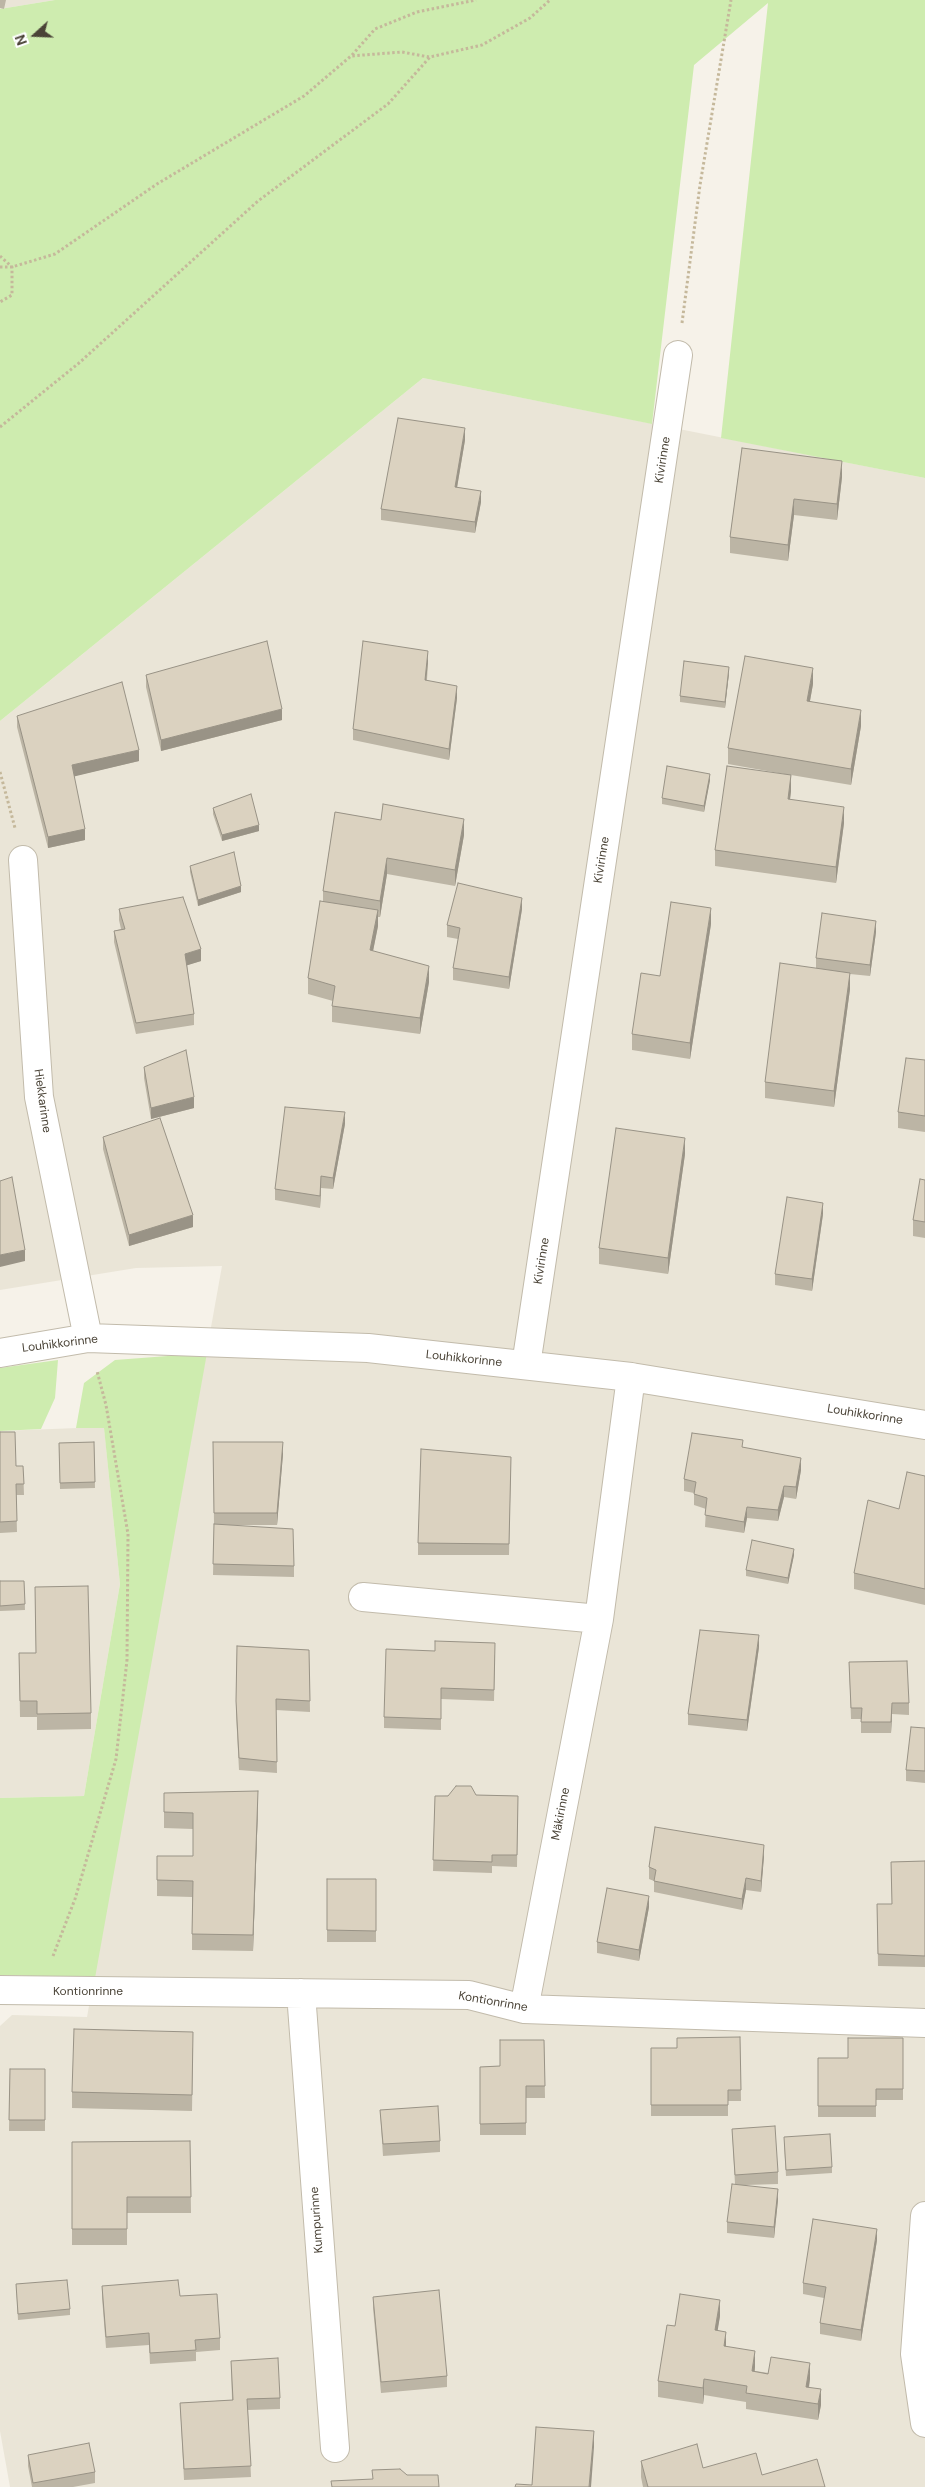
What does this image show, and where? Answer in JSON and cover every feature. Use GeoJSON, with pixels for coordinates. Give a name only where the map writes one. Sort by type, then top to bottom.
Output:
{"type":"FeatureCollection","features":[{"type":"Feature","properties":{"kind":"street","name":"Kivirinne"},"geometry":{"type":"LineString","coordinates":[[526,1365],[678,355]]}},
{"type":"Feature","properties":{"kind":"street","name":"Hiekkarinne"},"geometry":{"type":"LineString","coordinates":[[23,860],[38,1097],[88,1338]]}},
{"type":"Feature","properties":{"kind":"street","name":"Louhikkorinne"},"geometry":{"type":"LineString","coordinates":[[0,1353],[88,1338],[368,1348],[631,1377],[925,1425]]}},
{"type":"Feature","properties":{"kind":"street","name":"Mäkirinne"},"geometry":{"type":"LineString","coordinates":[[524,2008],[599,1619],[631,1377]]}},
{"type":"Feature","properties":{"kind":"street"},"geometry":{"type":"LineString","coordinates":[[363,1597],[599,1619]]}},
{"type":"Feature","properties":{"kind":"street","name":"Kontionrinne"},"geometry":{"type":"LineString","coordinates":[[0,1990],[39,1992],[469,1995],[524,2008],[925,2023]]}},
{"type":"Feature","properties":{"kind":"street","name":"Kumpurinne"},"geometry":{"type":"LineString","coordinates":[[301,1993],[335,2448]]}},
{"type":"Feature","properties":{"kind":"street"},"geometry":{"type":"LineString","coordinates":[[925,2216],[915,2354],[925,2424]]}},
{"type":"Feature","properties":{"kind":"path"},"geometry":{"type":"LineString","coordinates":[[0,267],[12,267],[55,254],[157,184],[304,96],[352,56],[375,28],[417,12],[476,0]]}},
{"type":"Feature","properties":{"kind":"path"},"geometry":{"type":"LineString","coordinates":[[352,56],[402,52],[430,57],[482,45],[530,18],[550,0]]}},
{"type":"Feature","properties":{"kind":"path"},"geometry":{"type":"LineString","coordinates":[[678,355],[700,185],[731,0]]}},
{"type":"Feature","properties":{"kind":"path"},"geometry":{"type":"LineString","coordinates":[[0,427],[79,363],[258,201],[388,104],[430,57]]}},
{"type":"Feature","properties":{"kind":"path"},"geometry":{"type":"LineString","coordinates":[[0,256],[12,267],[12,295],[0,302]]}},
{"type":"Feature","properties":{"kind":"path"},"geometry":{"type":"LineString","coordinates":[[0,772],[23,860]]}},
{"type":"Feature","properties":{"kind":"path"},"geometry":{"type":"LineString","coordinates":[[39,1992],[75,1899],[116,1759],[127,1660],[128,1534],[106,1406],[88,1338]]}},
{"type":"Feature","properties":{"kind":"shaded area"},"geometry":{"type":"Polygon","coordinates":[[[0,0],[55,0],[0,9],[0,0]]]}},
{"type":"Feature","properties":{"kind":"shaded area"},"geometry":{"type":"Polygon","coordinates":[[[423,378],[925,478],[925,2487],[10,2487],[0,2431],[0,2026],[12,2015],[87,2017],[222,1266],[136,1268],[0,1290],[0,721],[423,378]]]}},
{"type":"Feature","properties":{"kind":"shaded area"},"geometry":{"type":"Polygon","coordinates":[[[104,1427],[120,1584],[84,1796],[0,1798],[0,1431],[104,1427]]]}},
{"type":"Feature","properties":{"kind":"green space"},"geometry":{"type":"Polygon","coordinates":[[[55,0],[925,0],[925,478],[721,438],[768,3],[694,65],[652,424],[423,378],[0,721],[0,9],[55,0]]]}},
{"type":"Feature","properties":{"kind":"green space"},"geometry":{"type":"Polygon","coordinates":[[[207,1353],[95,1978],[0,1975],[0,1798],[84,1796],[120,1584],[104,1428],[76,1428],[84,1383],[115,1360],[207,1353]]]}},
{"type":"Feature","properties":{"kind":"green space"},"geometry":{"type":"Polygon","coordinates":[[[58,1360],[55,1398],[41,1429],[0,1431],[0,1368],[58,1360]]]}},
{"type":"Feature","properties":{"kind":"building"},"geometry":{"type":"Polygon","coordinates":[[[398,418],[465,428],[455,487],[481,491],[475,522],[381,509],[398,418]]]}},
{"type":"Feature","properties":{"kind":"building"},"geometry":{"type":"Polygon","coordinates":[[[742,448],[842,461],[837,504],[794,499],[788,545],[730,537],[742,448]]]}},
{"type":"Feature","properties":{"kind":"building"},"geometry":{"type":"Polygon","coordinates":[[[267,641],[282,709],[161,740],[146,675],[267,641]]]}},
{"type":"Feature","properties":{"kind":"building"},"geometry":{"type":"Polygon","coordinates":[[[363,641],[428,651],[425,680],[457,686],[449,749],[353,729],[363,641]]]}},
{"type":"Feature","properties":{"kind":"building"},"geometry":{"type":"Polygon","coordinates":[[[745,656],[813,668],[807,701],[861,710],[851,769],[728,748],[745,656]]]}},
{"type":"Feature","properties":{"kind":"building"},"geometry":{"type":"Polygon","coordinates":[[[684,661],[729,667],[725,702],[680,696],[684,661]]]}},
{"type":"Feature","properties":{"kind":"building"},"geometry":{"type":"Polygon","coordinates":[[[122,682],[139,750],[72,765],[85,829],[48,837],[17,716],[122,682]]]}},
{"type":"Feature","properties":{"kind":"building"},"geometry":{"type":"Polygon","coordinates":[[[667,766],[710,774],[704,806],[662,798],[667,766]]]}},
{"type":"Feature","properties":{"kind":"building"},"geometry":{"type":"Polygon","coordinates":[[[727,766],[791,775],[788,799],[844,807],[836,867],[715,850],[727,766]]]}},
{"type":"Feature","properties":{"kind":"building"},"geometry":{"type":"Polygon","coordinates":[[[251,794],[259,825],[222,835],[213,808],[251,794]]]}},
{"type":"Feature","properties":{"kind":"building"},"geometry":{"type":"Polygon","coordinates":[[[383,804],[464,819],[455,870],[387,858],[380,901],[323,891],[335,812],[381,820],[383,804]]]}},
{"type":"Feature","properties":{"kind":"building"},"geometry":{"type":"Polygon","coordinates":[[[234,852],[241,886],[198,900],[190,866],[234,852]]]}},
{"type":"Feature","properties":{"kind":"building"},"geometry":{"type":"Polygon","coordinates":[[[458,883],[522,898],[509,977],[453,968],[460,928],[447,925],[458,883]]]}},
{"type":"Feature","properties":{"kind":"building"},"geometry":{"type":"Polygon","coordinates":[[[183,897],[201,949],[185,954],[194,1014],[136,1023],[114,931],[125,929],[119,909],[183,897]]]}},
{"type":"Feature","properties":{"kind":"building"},"geometry":{"type":"Polygon","coordinates":[[[320,901],[378,910],[370,950],[429,966],[420,1018],[332,1006],[335,986],[308,978],[320,901]]]}},
{"type":"Feature","properties":{"kind":"building"},"geometry":{"type":"Polygon","coordinates":[[[671,902],[711,908],[690,1043],[632,1034],[641,973],[660,976],[671,902]]]}},
{"type":"Feature","properties":{"kind":"building"},"geometry":{"type":"Polygon","coordinates":[[[822,913],[876,921],[870,965],[816,958],[822,913]]]}},
{"type":"Feature","properties":{"kind":"building"},"geometry":{"type":"Polygon","coordinates":[[[780,963],[850,973],[834,1091],[765,1082],[780,963]]]}},
{"type":"Feature","properties":{"kind":"building"},"geometry":{"type":"Polygon","coordinates":[[[186,1050],[194,1097],[151,1108],[144,1067],[186,1050]]]}},
{"type":"Feature","properties":{"kind":"building"},"geometry":{"type":"Polygon","coordinates":[[[906,1058],[925,1060],[925,1116],[898,1112],[906,1058]]]}},
{"type":"Feature","properties":{"kind":"building"},"geometry":{"type":"Polygon","coordinates":[[[285,1107],[345,1112],[333,1178],[321,1176],[320,1196],[275,1189],[285,1107]]]}},
{"type":"Feature","properties":{"kind":"building"},"geometry":{"type":"Polygon","coordinates":[[[160,1118],[193,1215],[129,1235],[103,1137],[160,1118]]]}},
{"type":"Feature","properties":{"kind":"building"},"geometry":{"type":"Polygon","coordinates":[[[616,1128],[685,1138],[668,1258],[599,1248],[616,1128]]]}},
{"type":"Feature","properties":{"kind":"building"},"geometry":{"type":"Polygon","coordinates":[[[12,1177],[25,1250],[0,1255],[0,1181],[12,1177]]]}},
{"type":"Feature","properties":{"kind":"building"},"geometry":{"type":"Polygon","coordinates":[[[920,1179],[925,1180],[925,1222],[913,1220],[920,1179]]]}},
{"type":"Feature","properties":{"kind":"building"},"geometry":{"type":"Polygon","coordinates":[[[787,1197],[823,1203],[812,1279],[775,1274],[787,1197]]]}},
{"type":"Feature","properties":{"kind":"building"},"geometry":{"type":"Polygon","coordinates":[[[0,1432],[15,1432],[16,1466],[23,1466],[24,1484],[16,1484],[17,1521],[0,1522],[0,1432]]]}},
{"type":"Feature","properties":{"kind":"building"},"geometry":{"type":"Polygon","coordinates":[[[692,1433],[743,1440],[742,1447],[801,1458],[796,1487],[784,1486],[778,1510],[747,1507],[744,1522],[705,1515],[707,1498],[694,1494],[696,1482],[684,1479],[692,1433]]]}},
{"type":"Feature","properties":{"kind":"building"},"geometry":{"type":"Polygon","coordinates":[[[94,1442],[95,1482],[60,1483],[59,1443],[94,1442]]]}},
{"type":"Feature","properties":{"kind":"building"},"geometry":{"type":"Polygon","coordinates":[[[213,1442],[283,1442],[277,1513],[214,1513],[213,1442]]]}},
{"type":"Feature","properties":{"kind":"building"},"geometry":{"type":"Polygon","coordinates":[[[421,1449],[511,1457],[509,1544],[418,1543],[421,1449]]]}},
{"type":"Feature","properties":{"kind":"building"},"geometry":{"type":"Polygon","coordinates":[[[907,1472],[925,1476],[925,1589],[854,1573],[868,1500],[899,1509],[907,1472]]]}},
{"type":"Feature","properties":{"kind":"building"},"geometry":{"type":"Polygon","coordinates":[[[214,1524],[293,1529],[294,1566],[213,1564],[214,1524]]]}},
{"type":"Feature","properties":{"kind":"building"},"geometry":{"type":"Polygon","coordinates":[[[752,1540],[794,1549],[788,1578],[746,1570],[752,1540]]]}},
{"type":"Feature","properties":{"kind":"building"},"geometry":{"type":"Polygon","coordinates":[[[0,1581],[24,1581],[25,1604],[0,1606],[0,1581]]]}},
{"type":"Feature","properties":{"kind":"building"},"geometry":{"type":"Polygon","coordinates":[[[88,1586],[91,1713],[37,1714],[37,1701],[20,1701],[19,1653],[36,1653],[35,1587],[88,1586]]]}},
{"type":"Feature","properties":{"kind":"building"},"geometry":{"type":"Polygon","coordinates":[[[700,1630],[759,1635],[747,1720],[688,1714],[700,1630]]]}},
{"type":"Feature","properties":{"kind":"building"},"geometry":{"type":"Polygon","coordinates":[[[435,1641],[495,1643],[494,1690],[441,1688],[441,1719],[384,1717],[386,1649],[435,1651],[435,1641]]]}},
{"type":"Feature","properties":{"kind":"building"},"geometry":{"type":"Polygon","coordinates":[[[237,1646],[309,1650],[310,1701],[276,1699],[277,1762],[239,1758],[236,1701],[237,1646]]]}},
{"type":"Feature","properties":{"kind":"building"},"geometry":{"type":"Polygon","coordinates":[[[907,1661],[909,1703],[892,1703],[891,1722],[861,1722],[862,1708],[851,1708],[849,1662],[907,1661]]]}},
{"type":"Feature","properties":{"kind":"building"},"geometry":{"type":"Polygon","coordinates":[[[911,1727],[925,1728],[925,1771],[906,1770],[911,1727]]]}},
{"type":"Feature","properties":{"kind":"building"},"geometry":{"type":"Polygon","coordinates":[[[456,1786],[471,1786],[476,1795],[518,1796],[517,1855],[492,1855],[492,1862],[433,1860],[435,1796],[448,1796],[456,1786]]]}},
{"type":"Feature","properties":{"kind":"building"},"geometry":{"type":"Polygon","coordinates":[[[258,1791],[253,1935],[192,1934],[193,1881],[157,1880],[157,1856],[193,1856],[193,1813],[164,1812],[164,1793],[258,1791]]]}},
{"type":"Feature","properties":{"kind":"building"},"geometry":{"type":"Polygon","coordinates":[[[655,1827],[764,1845],[761,1881],[746,1878],[742,1899],[654,1881],[656,1870],[649,1867],[655,1827]]]}},
{"type":"Feature","properties":{"kind":"building"},"geometry":{"type":"Polygon","coordinates":[[[925,1861],[925,1956],[878,1954],[877,1904],[892,1904],[891,1862],[925,1861]]]}},
{"type":"Feature","properties":{"kind":"building"},"geometry":{"type":"Polygon","coordinates":[[[327,1879],[376,1879],[376,1931],[327,1930],[327,1879]]]}},
{"type":"Feature","properties":{"kind":"building"},"geometry":{"type":"Polygon","coordinates":[[[607,1888],[649,1896],[639,1950],[597,1942],[607,1888]]]}},
{"type":"Feature","properties":{"kind":"building"},"geometry":{"type":"Polygon","coordinates":[[[74,2029],[193,2032],[192,2095],[72,2092],[74,2029]]]}},
{"type":"Feature","properties":{"kind":"building"},"geometry":{"type":"Polygon","coordinates":[[[740,2037],[741,2090],[728,2090],[728,2105],[651,2105],[651,2048],[677,2048],[677,2038],[740,2037]]]}},
{"type":"Feature","properties":{"kind":"building"},"geometry":{"type":"Polygon","coordinates":[[[848,2038],[903,2038],[903,2089],[876,2089],[876,2106],[818,2106],[818,2058],[848,2058],[848,2038]]]}},
{"type":"Feature","properties":{"kind":"building"},"geometry":{"type":"Polygon","coordinates":[[[500,2040],[544,2040],[545,2086],[526,2086],[526,2123],[480,2124],[480,2067],[500,2066],[500,2040]]]}},
{"type":"Feature","properties":{"kind":"building"},"geometry":{"type":"Polygon","coordinates":[[[10,2069],[45,2069],[45,2120],[9,2120],[10,2069]]]}},
{"type":"Feature","properties":{"kind":"building"},"geometry":{"type":"Polygon","coordinates":[[[438,2106],[440,2141],[383,2144],[380,2110],[438,2106]]]}},
{"type":"Feature","properties":{"kind":"building"},"geometry":{"type":"Polygon","coordinates":[[[775,2126],[778,2172],[735,2175],[732,2129],[775,2126]]]}},
{"type":"Feature","properties":{"kind":"building"},"geometry":{"type":"Polygon","coordinates":[[[830,2134],[832,2167],[786,2170],[784,2137],[830,2134]]]}},
{"type":"Feature","properties":{"kind":"building"},"geometry":{"type":"Polygon","coordinates":[[[190,2141],[191,2197],[127,2197],[127,2229],[72,2229],[72,2142],[190,2141]]]}},
{"type":"Feature","properties":{"kind":"building"},"geometry":{"type":"Polygon","coordinates":[[[732,2184],[778,2189],[774,2227],[727,2222],[732,2184]]]}},
{"type":"Feature","properties":{"kind":"building"},"geometry":{"type":"Polygon","coordinates":[[[813,2219],[877,2229],[861,2330],[820,2323],[826,2287],[803,2283],[813,2219]]]}},
{"type":"Feature","properties":{"kind":"building"},"geometry":{"type":"Polygon","coordinates":[[[67,2280],[70,2309],[18,2314],[16,2284],[67,2280]]]}},
{"type":"Feature","properties":{"kind":"building"},"geometry":{"type":"Polygon","coordinates":[[[178,2280],[180,2296],[217,2294],[220,2338],[195,2340],[196,2350],[150,2353],[149,2333],[106,2337],[102,2286],[178,2280]]]}},
{"type":"Feature","properties":{"kind":"building"},"geometry":{"type":"Polygon","coordinates":[[[439,2290],[447,2376],[381,2382],[373,2297],[439,2290]]]}},
{"type":"Feature","properties":{"kind":"building"},"geometry":{"type":"Polygon","coordinates":[[[680,2294],[720,2300],[715,2330],[726,2332],[724,2346],[755,2351],[752,2371],[768,2374],[771,2357],[810,2363],[806,2387],[821,2389],[818,2404],[746,2393],[747,2386],[704,2379],[703,2388],[658,2381],[667,2325],[675,2326],[680,2294]]]}},
{"type":"Feature","properties":{"kind":"building"},"geometry":{"type":"Polygon","coordinates":[[[278,2358],[280,2398],[247,2399],[251,2466],[184,2469],[180,2403],[233,2400],[231,2361],[278,2358]]]}},
{"type":"Feature","properties":{"kind":"building"},"geometry":{"type":"Polygon","coordinates":[[[536,2427],[594,2431],[589,2487],[515,2487],[516,2484],[532,2485],[536,2427]]]}},
{"type":"Feature","properties":{"kind":"building"},"geometry":{"type":"Polygon","coordinates":[[[89,2443],[95,2472],[33,2483],[28,2455],[89,2443]]]}},
{"type":"Feature","properties":{"kind":"building"},"geometry":{"type":"Polygon","coordinates":[[[697,2444],[703,2468],[756,2453],[762,2475],[817,2459],[825,2487],[648,2487],[641,2461],[697,2444]]]}},
{"type":"Feature","properties":{"kind":"building"},"geometry":{"type":"Polygon","coordinates":[[[400,2469],[407,2475],[438,2475],[439,2487],[332,2487],[331,2481],[373,2479],[372,2470],[400,2469]]]}}]}
